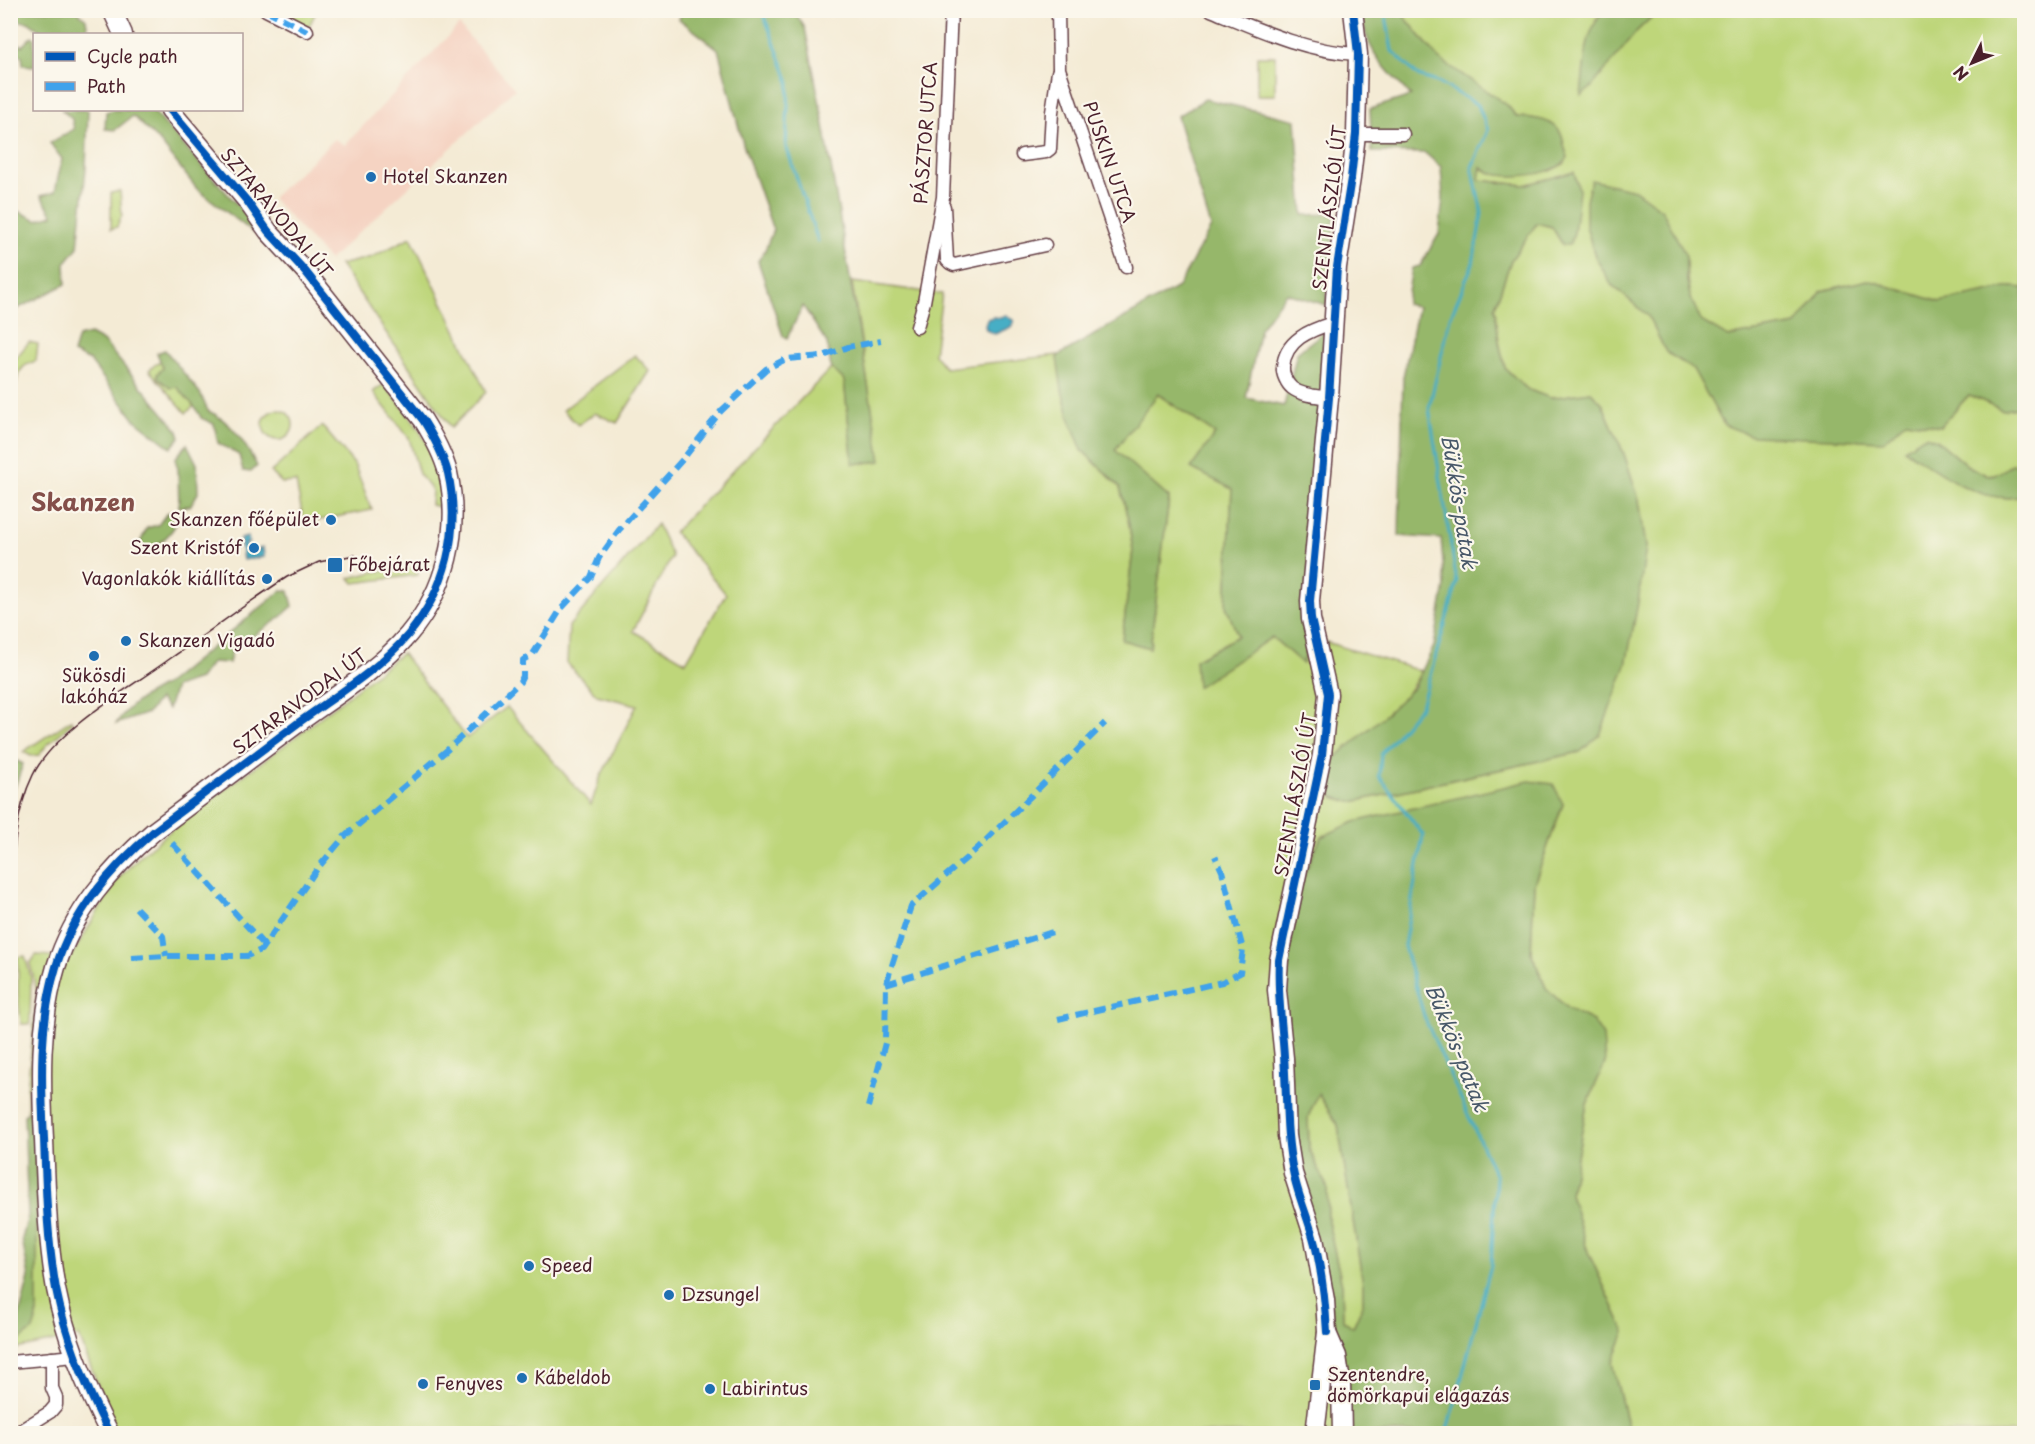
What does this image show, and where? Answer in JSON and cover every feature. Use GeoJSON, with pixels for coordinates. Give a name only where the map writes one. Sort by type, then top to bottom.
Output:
{"type":"FeatureCollection","features":[{"type":"Feature","properties":{"kind":"street"},"geometry":{"type":"LineString","coordinates":[[112,10],[123,33]]}},
{"type":"Feature","properties":{"kind":"street"},"geometry":{"type":"LineString","coordinates":[[266,10],[307,31]]}},
{"type":"Feature","properties":{"kind":"street","name":"PÁSZTOR UTCA"},"geometry":{"type":"LineString","coordinates":[[917,327],[924,302],[943,197],[951,10]]}},
{"type":"Feature","properties":{"kind":"street","name":"PUSKIN UTCA"},"geometry":{"type":"LineString","coordinates":[[1022,155],[1046,152],[1050,149],[1052,112],[1059,69],[1058,10]]}},
{"type":"Feature","properties":{"kind":"street"},"geometry":{"type":"LineString","coordinates":[[1211,10],[1320,49],[1358,54]]}},
{"type":"Feature","properties":{"kind":"street","name":"SZENTLÁSZLÓI ÚT"},"geometry":{"type":"LineString","coordinates":[[1315,1434],[1327,1332],[1325,1300],[1314,1238],[1293,1173],[1287,1136],[1284,1058],[1277,990],[1279,960],[1322,755],[1328,694],[1311,619],[1310,601],[1329,398],[1336,267],[1352,178],[1356,134],[1358,54],[1353,10]]}},
{"type":"Feature","properties":{"kind":"street","name":"PUSKIN UTCA"},"geometry":{"type":"LineString","coordinates":[[1059,69],[1126,267]]}},
{"type":"Feature","properties":{"kind":"street","name":"SZTARAVODAI ÚT"},"geometry":{"type":"LineString","coordinates":[[110,1434],[89,1393],[75,1356],[59,1302],[50,1248],[41,1077],[43,1036],[49,991],[56,965],[70,933],[95,890],[129,853],[153,832],[357,679],[408,634],[441,583],[452,537],[448,472],[436,442],[423,420],[305,271],[268,231],[247,201],[171,111]]}},
{"type":"Feature","properties":{"kind":"street"},"geometry":{"type":"LineString","coordinates":[[1356,134],[1403,134]]}},
{"type":"Feature","properties":{"kind":"street"},"geometry":{"type":"LineString","coordinates":[[943,197],[948,260],[954,265],[1045,244]]}},
{"type":"Feature","properties":{"kind":"street"},"geometry":{"type":"LineString","coordinates":[[1329,398],[1306,394],[1291,388],[1282,373],[1284,357],[1294,342],[1311,330],[1332,323]]}},
{"type":"Feature","properties":{"kind":"street"},"geometry":{"type":"LineString","coordinates":[[1327,1332],[1337,1356],[1341,1383],[1342,1434]]}},
{"type":"Feature","properties":{"kind":"street"},"geometry":{"type":"LineString","coordinates":[[10,1362],[75,1356]]}},
{"type":"Feature","properties":{"kind":"street"},"geometry":{"type":"LineString","coordinates":[[15,1434],[50,1412],[56,1405],[56,1397],[52,1388],[52,1358]]}},
{"type":"Feature","properties":{"kind":"shaded area"},"geometry":{"type":"Polygon","coordinates":[[[459,25],[515,89],[329,260],[272,198],[335,139],[345,145],[459,25]]]}},
{"type":"Feature","properties":{"kind":"green space"},"geometry":{"type":"Polygon","coordinates":[[[11,10],[77,11],[86,19],[88,33],[44,33],[28,22],[11,20],[11,10]]]}},
{"type":"Feature","properties":{"kind":"green space"},"geometry":{"type":"Polygon","coordinates":[[[273,11],[309,11],[315,14],[308,28],[273,11]]]}},
{"type":"Feature","properties":{"kind":"green space"},"geometry":{"type":"Polygon","coordinates":[[[682,11],[794,11],[805,28],[824,125],[881,461],[853,464],[844,380],[831,368],[827,343],[803,306],[787,338],[783,336],[758,261],[773,230],[744,147],[718,49],[679,19],[682,11]]]}},
{"type":"Feature","properties":{"kind":"green space"},"geometry":{"type":"Polygon","coordinates":[[[1362,11],[1400,11],[1438,58],[1507,105],[1517,117],[1548,122],[1561,134],[1568,157],[1554,168],[1531,175],[1507,176],[1488,172],[1481,167],[1479,180],[1524,185],[1574,172],[1579,190],[1574,233],[1569,245],[1563,245],[1552,227],[1537,223],[1511,260],[1495,307],[1499,342],[1505,368],[1527,389],[1550,398],[1591,392],[1602,403],[1624,454],[1639,500],[1646,547],[1626,665],[1600,735],[1580,752],[1352,802],[1333,797],[1327,779],[1334,759],[1414,687],[1434,646],[1445,586],[1441,539],[1399,536],[1403,377],[1418,307],[1406,304],[1412,268],[1420,266],[1439,234],[1443,198],[1441,167],[1425,153],[1372,152],[1370,109],[1411,96],[1385,68],[1372,48],[1367,37],[1362,11]]]}},
{"type":"Feature","properties":{"kind":"green space"},"geometry":{"type":"Polygon","coordinates":[[[1400,11],[1604,11],[1595,20],[1637,31],[1658,11],[2024,11],[2024,288],[2011,287],[1940,302],[1868,280],[1822,291],[1797,325],[1728,337],[1705,325],[1696,313],[1688,289],[1686,256],[1586,226],[1595,256],[1611,284],[1648,316],[1666,352],[1693,369],[1724,425],[1906,421],[1940,426],[1969,395],[2003,410],[2024,407],[2024,467],[2012,464],[2001,472],[1988,476],[1968,466],[1937,440],[1905,449],[1946,477],[1976,492],[2008,498],[2024,496],[2024,1433],[1629,1433],[1612,1363],[1625,1332],[1588,1252],[1570,1194],[1587,1104],[1605,1063],[1593,1021],[1568,1009],[1546,988],[1531,952],[1534,884],[1563,804],[1321,837],[1312,859],[1281,970],[1351,1433],[116,1433],[79,1336],[11,1350],[11,1340],[32,1308],[27,1090],[37,991],[30,964],[36,955],[71,957],[116,881],[141,855],[402,653],[467,738],[507,707],[591,805],[600,778],[637,705],[597,695],[567,663],[569,626],[657,524],[672,556],[633,631],[686,662],[726,594],[674,532],[831,368],[844,380],[853,464],[880,461],[852,282],[942,294],[934,354],[945,368],[1059,355],[1057,358],[1082,450],[1120,487],[1128,519],[1133,550],[1122,640],[1150,648],[1169,498],[1114,450],[1157,394],[1215,434],[1232,489],[1226,606],[1238,636],[1196,660],[1198,686],[1272,637],[1302,663],[1309,637],[1421,671],[1414,684],[1394,708],[1334,759],[1333,797],[1352,802],[1579,752],[1646,548],[1639,500],[1624,454],[1602,403],[1591,392],[1549,398],[1527,389],[1505,368],[1495,307],[1511,260],[1537,223],[1552,227],[1563,245],[1576,209],[1577,183],[1574,173],[1524,185],[1478,180],[1482,166],[1550,171],[1564,164],[1568,157],[1561,134],[1548,122],[1517,117],[1507,105],[1438,58],[1400,11]]]}},
{"type":"Feature","properties":{"kind":"green space"},"geometry":{"type":"Polygon","coordinates":[[[1604,11],[1658,11],[1637,31],[1590,89],[1581,95],[1584,61],[1592,29],[1604,11]]]}},
{"type":"Feature","properties":{"kind":"green space"},"geometry":{"type":"Polygon","coordinates":[[[11,37],[22,46],[33,37],[33,66],[23,65],[22,56],[11,51],[11,37]]]}},
{"type":"Feature","properties":{"kind":"green space"},"geometry":{"type":"Polygon","coordinates":[[[1257,56],[1275,56],[1275,95],[1257,95],[1257,56]]]}},
{"type":"Feature","properties":{"kind":"green space"},"geometry":{"type":"Polygon","coordinates":[[[1205,99],[1296,120],[1303,215],[1335,214],[1326,305],[1286,293],[1260,329],[1246,398],[1284,406],[1297,353],[1326,330],[1309,637],[1303,664],[1272,637],[1197,687],[1195,660],[1238,636],[1226,606],[1232,489],[1191,468],[1215,434],[1158,394],[1115,450],[1169,498],[1150,648],[1122,640],[1133,550],[1128,519],[1120,487],[1082,450],[1070,420],[1057,358],[1178,287],[1211,227],[1177,116],[1205,99]]]}},
{"type":"Feature","properties":{"kind":"green space"},"geometry":{"type":"Polygon","coordinates":[[[63,111],[88,111],[86,168],[78,247],[65,263],[66,284],[11,312],[11,208],[37,220],[53,215],[41,196],[55,192],[62,159],[50,143],[74,129],[72,119],[63,111]]]}},
{"type":"Feature","properties":{"kind":"green space"},"geometry":{"type":"Polygon","coordinates":[[[153,111],[259,229],[254,233],[197,189],[161,143],[133,116],[115,130],[105,129],[106,112],[153,111]]]}},
{"type":"Feature","properties":{"kind":"green space"},"geometry":{"type":"Polygon","coordinates":[[[1591,180],[1635,190],[1662,210],[1686,256],[1686,276],[1690,296],[1701,321],[1728,337],[1796,325],[1822,291],[1868,280],[1940,302],[2011,287],[2024,288],[2024,407],[2003,410],[1969,395],[1940,426],[1906,421],[1884,441],[1753,436],[1724,425],[1693,369],[1666,352],[1648,316],[1611,284],[1595,256],[1586,226],[1586,200],[1591,180]]]}},
{"type":"Feature","properties":{"kind":"green space"},"geometry":{"type":"Polygon","coordinates":[[[120,191],[122,215],[117,227],[111,229],[111,193],[120,191]]]}},
{"type":"Feature","properties":{"kind":"green space"},"geometry":{"type":"Polygon","coordinates":[[[411,237],[486,392],[451,428],[340,265],[372,257],[411,237]]]}},
{"type":"Feature","properties":{"kind":"green space"},"geometry":{"type":"Polygon","coordinates":[[[90,334],[103,341],[177,429],[180,437],[171,448],[135,420],[90,361],[73,353],[78,337],[90,334]]]}},
{"type":"Feature","properties":{"kind":"green space"},"geometry":{"type":"Polygon","coordinates":[[[29,342],[38,344],[36,361],[23,368],[18,375],[15,390],[11,391],[11,364],[29,342]]]}},
{"type":"Feature","properties":{"kind":"green space"},"geometry":{"type":"Polygon","coordinates":[[[165,350],[200,393],[208,411],[224,420],[243,442],[257,466],[251,472],[243,471],[239,455],[218,443],[214,424],[201,418],[194,406],[177,387],[170,388],[158,378],[157,374],[163,368],[157,353],[165,350]]]}},
{"type":"Feature","properties":{"kind":"green space"},"geometry":{"type":"Polygon","coordinates":[[[635,355],[650,371],[617,423],[595,413],[578,425],[563,410],[635,355]]]}},
{"type":"Feature","properties":{"kind":"green space"},"geometry":{"type":"Polygon","coordinates":[[[162,359],[199,402],[186,413],[149,370],[162,359]]]}},
{"type":"Feature","properties":{"kind":"green space"},"geometry":{"type":"Polygon","coordinates":[[[384,384],[424,438],[436,462],[442,487],[443,508],[431,505],[432,490],[419,474],[409,438],[373,392],[384,384]]]}},
{"type":"Feature","properties":{"kind":"green space"},"geometry":{"type":"Polygon","coordinates":[[[278,410],[284,411],[292,419],[292,431],[284,439],[278,440],[272,439],[264,431],[263,425],[264,419],[272,411],[278,410]]]}},
{"type":"Feature","properties":{"kind":"green space"},"geometry":{"type":"Polygon","coordinates":[[[322,426],[354,464],[372,510],[304,523],[296,482],[282,483],[271,472],[322,426]]]}},
{"type":"Feature","properties":{"kind":"green space"},"geometry":{"type":"Polygon","coordinates":[[[1925,436],[1937,440],[1968,466],[1988,476],[2001,472],[2012,464],[2024,467],[2024,496],[2008,498],[1976,492],[1946,477],[1904,449],[1925,436]]]}},
{"type":"Feature","properties":{"kind":"green space"},"geometry":{"type":"Polygon","coordinates":[[[187,444],[197,464],[198,493],[190,506],[179,507],[178,469],[175,459],[187,444]]]}},
{"type":"Feature","properties":{"kind":"green space"},"geometry":{"type":"Polygon","coordinates":[[[174,511],[179,517],[173,529],[144,556],[138,547],[147,528],[158,525],[167,513],[174,511]]]}},
{"type":"Feature","properties":{"kind":"green space"},"geometry":{"type":"Polygon","coordinates":[[[416,568],[418,575],[354,583],[350,578],[373,572],[416,568]]]}},
{"type":"Feature","properties":{"kind":"green space"},"geometry":{"type":"Polygon","coordinates":[[[282,590],[289,591],[293,606],[277,620],[232,650],[229,663],[212,662],[199,679],[175,687],[168,709],[159,699],[148,713],[116,724],[132,705],[168,683],[282,590]]]}},
{"type":"Feature","properties":{"kind":"green space"},"geometry":{"type":"Polygon","coordinates":[[[71,720],[72,723],[39,755],[31,756],[23,752],[71,720]]]}},
{"type":"Feature","properties":{"kind":"green space"},"geometry":{"type":"Polygon","coordinates":[[[11,758],[23,764],[11,793],[11,758]]]}},
{"type":"Feature","properties":{"kind":"green space"},"geometry":{"type":"Polygon","coordinates":[[[1529,781],[1553,784],[1563,804],[1534,884],[1531,952],[1546,988],[1568,1009],[1593,1021],[1603,1036],[1605,1063],[1587,1104],[1570,1194],[1588,1252],[1625,1332],[1612,1363],[1629,1433],[1351,1433],[1335,1325],[1289,1139],[1281,970],[1297,890],[1321,837],[1354,822],[1529,781]],[[1318,1094],[1308,1117],[1309,1149],[1327,1187],[1328,1222],[1342,1285],[1343,1320],[1353,1327],[1363,1304],[1363,1284],[1338,1125],[1318,1094]]]}},
{"type":"Feature","properties":{"kind":"green space"},"geometry":{"type":"Polygon","coordinates":[[[25,956],[31,977],[30,1024],[21,1024],[18,994],[18,957],[25,956]]]}},
{"type":"Feature","properties":{"kind":"green space"},"geometry":{"type":"Polygon","coordinates":[[[1318,1093],[1338,1125],[1363,1284],[1363,1304],[1353,1327],[1343,1320],[1342,1285],[1328,1222],[1327,1187],[1309,1149],[1308,1117],[1318,1093]]]}},
{"type":"Feature","properties":{"kind":"green space"},"geometry":{"type":"Polygon","coordinates":[[[34,1109],[37,1173],[37,1318],[33,1330],[11,1347],[11,1333],[18,1321],[29,1277],[22,1239],[28,1216],[24,1115],[34,1109]]]}},
{"type":"Feature","properties":{"kind":"water"},"geometry":{"type":"Polygon","coordinates":[[[1006,315],[1014,321],[1011,327],[995,334],[986,330],[987,319],[1001,318],[1006,315]]]}},
{"type":"Feature","properties":{"kind":"water"},"geometry":{"type":"Polygon","coordinates":[[[248,537],[249,543],[246,543],[248,554],[258,552],[258,549],[263,548],[264,557],[243,560],[240,539],[248,537]]]}},
{"type":"Feature","properties":{"kind":"waterway"},"geometry":{"type":"LineString","coordinates":[[762,10],[789,82],[786,146],[818,241]]}},
{"type":"Feature","properties":{"kind":"waterway","name":"Bükkös-patak"},"geometry":{"type":"LineString","coordinates":[[1385,10],[1392,51],[1418,76],[1440,83],[1478,105],[1488,130],[1472,167],[1482,213],[1473,263],[1450,318],[1429,408],[1457,583],[1421,706],[1381,754],[1379,776],[1423,835],[1404,946],[1425,1019],[1496,1177],[1491,1265],[1447,1434]]}},
{"type":"Feature","properties":{"kind":"tram line"},"geometry":{"type":"LineString","coordinates":[[10,923],[14,847],[21,810],[33,775],[58,742],[95,711],[287,577],[319,562],[355,555]]}},
{"type":"Feature","properties":{"kind":"tram line"},"geometry":{"type":"LineString","coordinates":[[10,1010],[15,1095]]}},
{"type":"Feature","properties":{"kind":"marked path"},"geometry":{"type":"LineString","coordinates":[[266,10],[307,31]]}},
{"type":"Feature","properties":{"kind":"marked path"},"geometry":{"type":"LineString","coordinates":[[132,958],[247,956],[261,950],[317,869],[344,837],[447,750],[520,682],[523,676],[523,660],[533,654],[561,609],[591,577],[599,558],[619,530],[683,459],[721,411],[766,369],[786,359],[823,356],[848,347],[881,341]]}},
{"type":"Feature","properties":{"kind":"marked path"},"geometry":{"type":"LineString","coordinates":[[868,1107],[885,1043],[886,984],[911,906],[979,847],[1105,723]]}},
{"type":"Feature","properties":{"kind":"marked path"},"geometry":{"type":"LineString","coordinates":[[172,843],[265,946]]}},
{"type":"Feature","properties":{"kind":"marked path"},"geometry":{"type":"LineString","coordinates":[[1058,1019],[1222,982],[1240,973],[1243,949],[1222,871],[1215,856]]}},
{"type":"Feature","properties":{"kind":"marked path"},"geometry":{"type":"LineString","coordinates":[[136,908],[163,936],[166,956]]}},
{"type":"Feature","properties":{"kind":"marked path"},"geometry":{"type":"LineString","coordinates":[[886,984],[1056,931]]}},
{"type":"Feature","properties":{"kind":"cycle path"},"geometry":{"type":"LineString","coordinates":[[1327,1332],[1319,1260],[1290,1157],[1279,996],[1279,960],[1322,755],[1328,694],[1311,619],[1310,601],[1329,398],[1337,267],[1356,134],[1358,54],[1353,10]]}},
{"type":"Feature","properties":{"kind":"cycle path"},"geometry":{"type":"LineString","coordinates":[[110,1434],[85,1381],[65,1327],[56,1289],[49,1233],[42,1052],[50,988],[63,947],[72,928],[95,893],[137,846],[370,671],[408,635],[432,599],[441,579],[447,558],[453,516],[452,494],[446,466],[423,420],[305,271],[268,231],[247,201],[171,111]]}},
{"type":"Feature","properties":{"kind":"place","name":"Hotel Skanzen"},"geometry":{"type":"Point","coordinates":[371,177]}},
{"type":"Feature","properties":{"kind":"place","name":"Skanzen főépület"},"geometry":{"type":"Point","coordinates":[331,520]}},
{"type":"Feature","properties":{"kind":"place","name":"Szent Kristóf"},"geometry":{"type":"Point","coordinates":[254,548]}},
{"type":"Feature","properties":{"kind":"place","name":"Főbejárat"},"geometry":{"type":"Point","coordinates":[335,565]}},
{"type":"Feature","properties":{"kind":"place","name":"Vagonlakók kiállítás"},"geometry":{"type":"Point","coordinates":[267,579]}},
{"type":"Feature","properties":{"kind":"place","name":"Skanzen Vigadó"},"geometry":{"type":"Point","coordinates":[126,641]}},
{"type":"Feature","properties":{"kind":"place","name":"Sükösdi lakóház"},"geometry":{"type":"Point","coordinates":[94,656]}},
{"type":"Feature","properties":{"kind":"place","name":"Speed"},"geometry":{"type":"Point","coordinates":[529,1266]}},
{"type":"Feature","properties":{"kind":"place","name":"Dzsungel"},"geometry":{"type":"Point","coordinates":[669,1295]}},
{"type":"Feature","properties":{"kind":"place","name":"Kábeldob"},"geometry":{"type":"Point","coordinates":[522,1378]}},
{"type":"Feature","properties":{"kind":"place","name":"Fenyves"},"geometry":{"type":"Point","coordinates":[423,1384]}},
{"type":"Feature","properties":{"kind":"place","name":"Szentendre, dömörkapui elágazás"},"geometry":{"type":"Point","coordinates":[1315,1385]}},
{"type":"Feature","properties":{"kind":"place","name":"Labirintus"},"geometry":{"type":"Point","coordinates":[710,1389]}},
{"type":"Feature","properties":{"kind":"district","name":"Skanzen"},"geometry":{"type":"Point","coordinates":[83,503]}}]}
